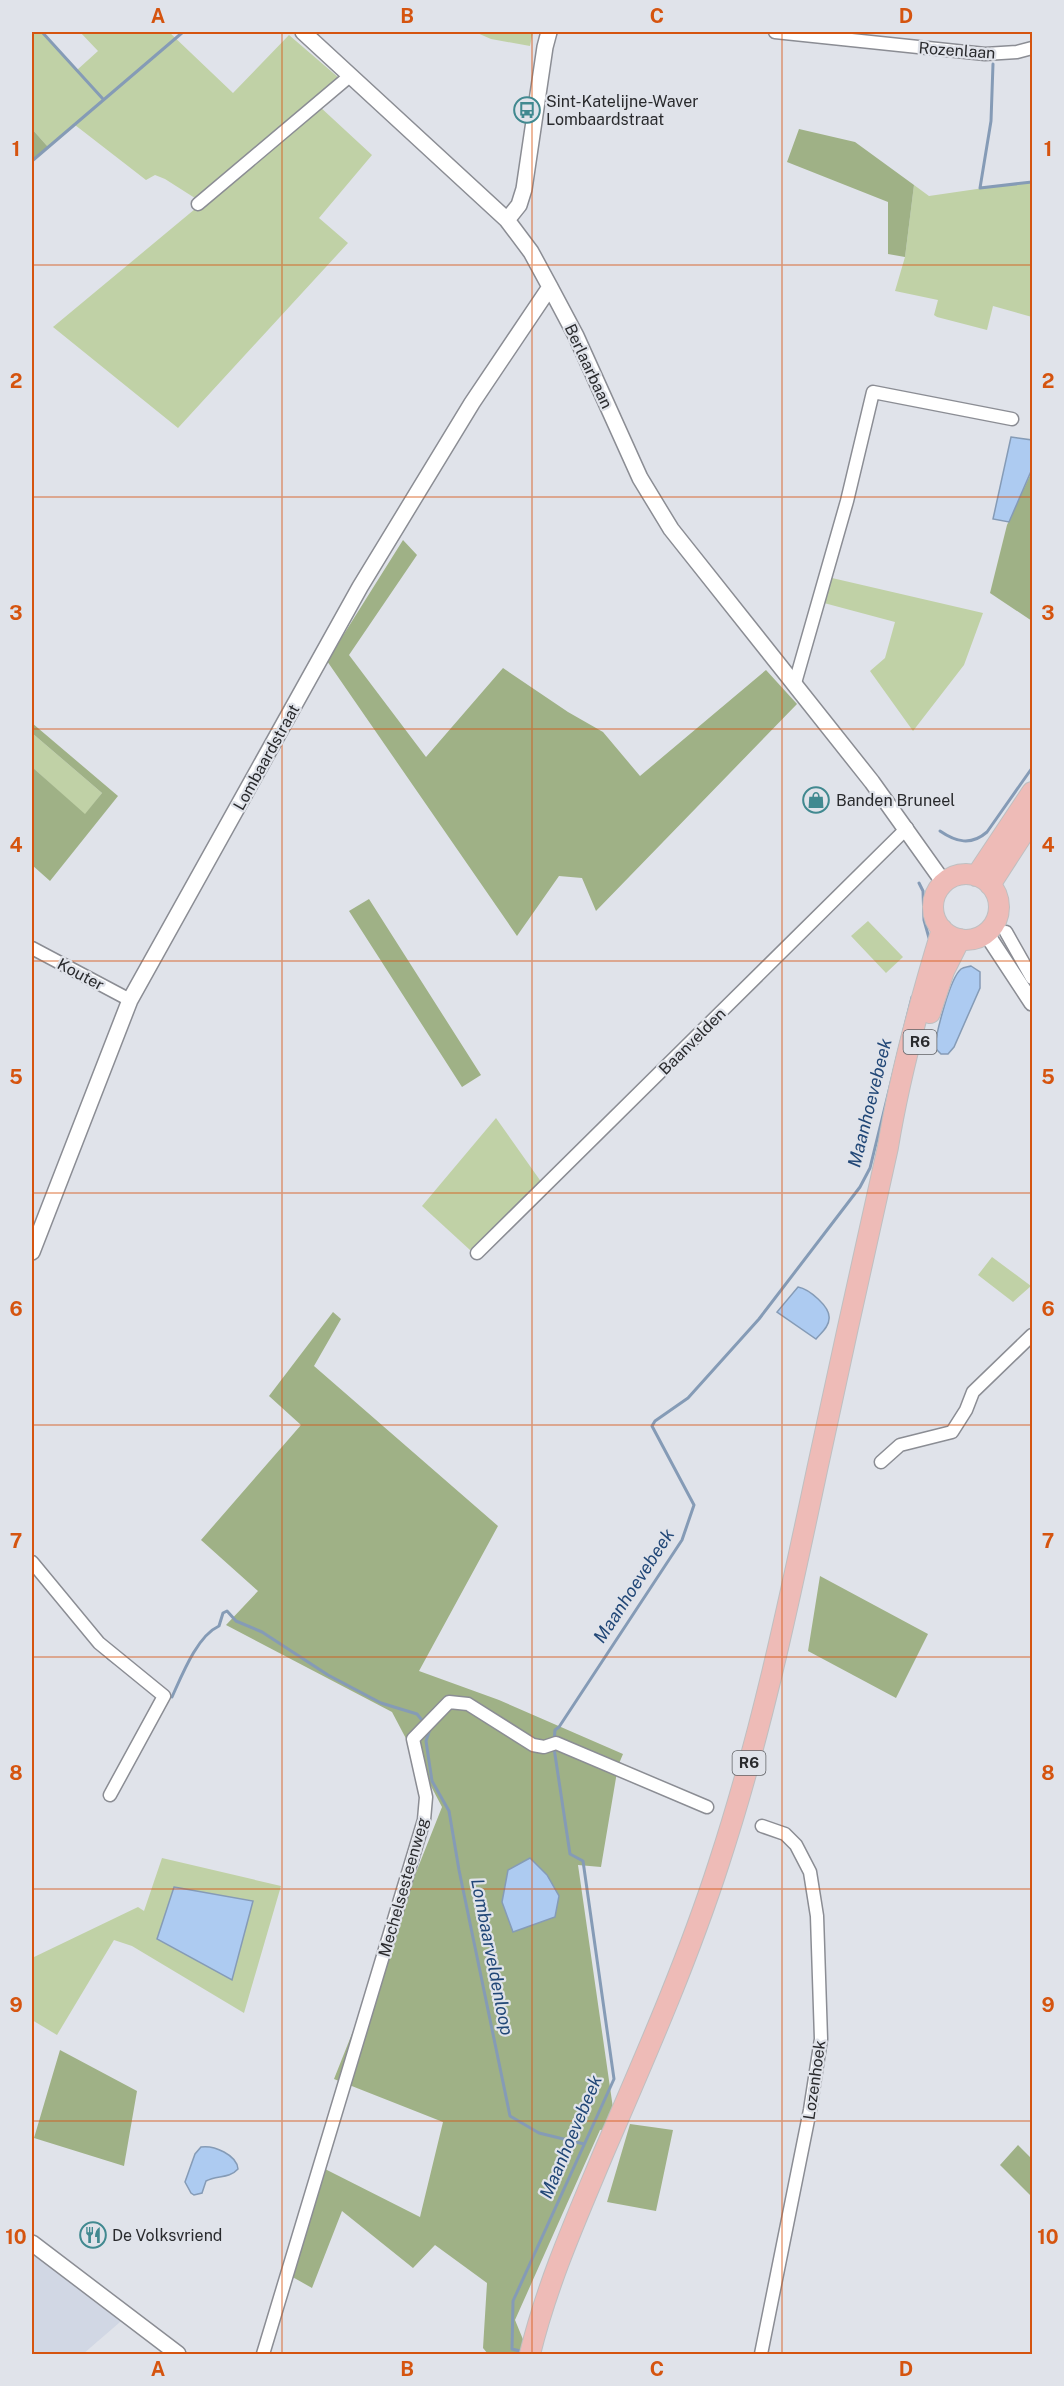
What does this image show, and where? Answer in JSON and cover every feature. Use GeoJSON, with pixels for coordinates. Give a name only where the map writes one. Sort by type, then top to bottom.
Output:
{"type":"FeatureCollection","features":[{"type":"Feature","properties":{"kind":"main road"},"geometry":{"type":"LineString","coordinates":[[983,881],[1032,792]]}},
{"type":"Feature","properties":{"kind":"main road"},"geometry":{"type":"LineString","coordinates":[[983,881],[1032,820]]}},
{"type":"Feature","properties":{"kind":"main road"},"geometry":{"type":"LineString","coordinates":[[960,875],[983,881],[997,896],[996,933],[960,939],[942,929],[935,918],[933,906],[937,893],[944,883],[960,875]]}},
{"type":"Feature","properties":{"kind":"main road","name":"R6"},"geometry":{"type":"LineString","coordinates":[[530,2355],[549,2289],[567,2241],[693,1936],[745,1780],[770,1685],[898,1093],[942,929]]}},
{"type":"Feature","properties":{"kind":"main road","name":"R6"},"geometry":{"type":"LineString","coordinates":[[888,1147],[944,970],[960,939]]}},
{"type":"Feature","properties":{"kind":"street","name":"Berlaarbaan"},"geometry":{"type":"LineString","coordinates":[[303,32],[507,220],[531,252],[550,286],[576,336],[640,478],[671,529],[795,683],[907,828],[944,883]]}},
{"type":"Feature","properties":{"kind":"street"},"geometry":{"type":"LineString","coordinates":[[507,220],[519,204],[524,189],[544,39],[549,32]]}},
{"type":"Feature","properties":{"kind":"street","name":"Rozenlaan"},"geometry":{"type":"LineString","coordinates":[[775,32],[985,54],[1017,52],[1032,48]]}},
{"type":"Feature","properties":{"kind":"street"},"geometry":{"type":"LineString","coordinates":[[198,204],[351,75]]}},
{"type":"Feature","properties":{"kind":"street","name":"Lombaardstraat"},"geometry":{"type":"LineString","coordinates":[[32,1252],[130,1000],[360,587],[472,403],[550,286]]}},
{"type":"Feature","properties":{"kind":"street"},"geometry":{"type":"LineString","coordinates":[[795,683],[845,511],[873,392],[1012,420]]}},
{"type":"Feature","properties":{"kind":"street","name":"Baanvelden"},"geometry":{"type":"LineString","coordinates":[[477,1253],[907,828]]}},
{"type":"Feature","properties":{"kind":"street"},"geometry":{"type":"LineString","coordinates":[[996,933],[1032,978]]}},
{"type":"Feature","properties":{"kind":"street"},"geometry":{"type":"LineString","coordinates":[[996,933],[1032,1003]]}},
{"type":"Feature","properties":{"kind":"street","name":"Kouter"},"geometry":{"type":"LineString","coordinates":[[32,948],[130,1000]]}},
{"type":"Feature","properties":{"kind":"street"},"geometry":{"type":"LineString","coordinates":[[881,1462],[900,1445],[952,1432],[966,1410],[973,1392],[1032,1335]]}},
{"type":"Feature","properties":{"kind":"street"},"geometry":{"type":"LineString","coordinates":[[32,1562],[99,1643],[164,1696],[110,1795]]}},
{"type":"Feature","properties":{"kind":"street","name":"Mechelsesteenweg"},"geometry":{"type":"LineString","coordinates":[[263,2355],[424,1820],[426,1797],[413,1739],[450,1702],[468,1704],[533,1745],[544,1747],[556,1743],[707,1807]]}},
{"type":"Feature","properties":{"kind":"street","name":"Lozenhoek"},"geometry":{"type":"LineString","coordinates":[[761,2355],[810,2110],[821,2039],[817,1916],[810,1872],[796,1845],[785,1834],[762,1826]]}},
{"type":"Feature","properties":{"kind":"street"},"geometry":{"type":"LineString","coordinates":[[32,2243],[178,2355]]}},
{"type":"Feature","properties":{"kind":"shaded area"},"geometry":{"type":"Polygon","coordinates":[[[32,2237],[127,2316],[83,2354],[32,2354],[32,2237]]]}},
{"type":"Feature","properties":{"kind":"green space"},"geometry":{"type":"Polygon","coordinates":[[[32,32],[42,32],[77,70],[98,51],[80,32],[169,32],[233,93],[289,35],[339,78],[198,200],[155,175],[146,180],[75,125],[48,147],[32,129],[32,32]]]}},
{"type":"Feature","properties":{"kind":"green space"},"geometry":{"type":"Polygon","coordinates":[[[475,32],[533,32],[530,46],[491,39],[475,32]]]}},
{"type":"Feature","properties":{"kind":"green space"},"geometry":{"type":"Polygon","coordinates":[[[319,106],[372,155],[319,218],[348,243],[178,428],[53,327],[319,106]]]}},
{"type":"Feature","properties":{"kind":"green space"},"geometry":{"type":"Polygon","coordinates":[[[32,129],[48,147],[32,161],[32,129]]]}},
{"type":"Feature","properties":{"kind":"green space"},"geometry":{"type":"Polygon","coordinates":[[[799,129],[855,142],[914,185],[905,257],[888,254],[888,202],[787,162],[799,129]]]}},
{"type":"Feature","properties":{"kind":"green space"},"geometry":{"type":"Polygon","coordinates":[[[1032,181],[1032,317],[993,306],[987,330],[937,317],[934,315],[938,300],[895,291],[905,257],[914,185],[929,196],[1032,181]]]}},
{"type":"Feature","properties":{"kind":"green space"},"geometry":{"type":"Polygon","coordinates":[[[1032,471],[1032,621],[990,593],[1007,525],[1032,471]]]}},
{"type":"Feature","properties":{"kind":"green space"},"geometry":{"type":"Polygon","coordinates":[[[403,540],[417,555],[349,655],[426,757],[503,668],[568,712],[603,732],[640,776],[766,670],[797,704],[596,911],[582,878],[559,876],[517,936],[327,661],[403,540]]]}},
{"type":"Feature","properties":{"kind":"green space"},"geometry":{"type":"Polygon","coordinates":[[[832,578],[983,613],[964,665],[913,731],[870,671],[885,658],[895,622],[824,603],[832,578]]]}},
{"type":"Feature","properties":{"kind":"green space"},"geometry":{"type":"Polygon","coordinates":[[[32,723],[118,796],[50,881],[32,865],[32,767],[85,814],[102,793],[32,733],[32,723]]]}},
{"type":"Feature","properties":{"kind":"green space"},"geometry":{"type":"Polygon","coordinates":[[[32,733],[102,793],[85,815],[32,767],[32,733]]]}},
{"type":"Feature","properties":{"kind":"green space"},"geometry":{"type":"Polygon","coordinates":[[[369,899],[481,1075],[462,1087],[349,911],[369,899]]]}},
{"type":"Feature","properties":{"kind":"green space"},"geometry":{"type":"Polygon","coordinates":[[[868,921],[903,957],[886,973],[851,936],[868,921]]]}},
{"type":"Feature","properties":{"kind":"green space"},"geometry":{"type":"Polygon","coordinates":[[[496,1118],[542,1183],[470,1250],[422,1206],[496,1118]]]}},
{"type":"Feature","properties":{"kind":"green space"},"geometry":{"type":"Polygon","coordinates":[[[992,1257],[1031,1286],[1013,1302],[978,1275],[992,1257]]]}},
{"type":"Feature","properties":{"kind":"green space"},"geometry":{"type":"Polygon","coordinates":[[[333,1312],[341,1319],[314,1366],[498,1526],[419,1671],[499,1700],[623,1754],[618,1766],[601,1867],[578,1865],[616,2129],[600,2130],[515,2320],[529,2354],[488,2354],[483,2348],[487,2283],[435,2245],[413,2268],[342,2211],[312,2288],[289,2275],[325,2169],[420,2217],[443,2122],[334,2079],[442,1807],[392,1712],[226,1625],[258,1591],[201,1540],[301,1425],[269,1396],[333,1312]]]}},
{"type":"Feature","properties":{"kind":"green space"},"geometry":{"type":"Polygon","coordinates":[[[820,1576],[928,1634],[896,1698],[808,1651],[820,1576]]]}},
{"type":"Feature","properties":{"kind":"green space"},"geometry":{"type":"Polygon","coordinates":[[[162,1858],[281,1886],[244,2013],[132,1946],[114,1940],[57,2035],[32,2020],[32,1958],[138,1907],[144,1911],[162,1858]]]}},
{"type":"Feature","properties":{"kind":"green space"},"geometry":{"type":"Polygon","coordinates":[[[60,2050],[137,2091],[124,2166],[34,2138],[60,2050]]]}},
{"type":"Feature","properties":{"kind":"green space"},"geometry":{"type":"Polygon","coordinates":[[[630,2124],[673,2130],[656,2211],[607,2202],[630,2124]]]}},
{"type":"Feature","properties":{"kind":"green space"},"geometry":{"type":"Polygon","coordinates":[[[1018,2145],[1032,2159],[1032,2197],[1000,2165],[1018,2145]]]}},
{"type":"Feature","properties":{"kind":"water"},"geometry":{"type":"Polygon","coordinates":[[[1011,437],[1032,440],[1032,469],[1009,522],[993,519],[1011,437]]]}},
{"type":"Feature","properties":{"kind":"water"},"geometry":{"type":"Polygon","coordinates":[[[971,966],[980,972],[980,988],[954,1047],[948,1054],[941,1054],[935,1048],[948,994],[961,969],[971,966]]]}},
{"type":"Feature","properties":{"kind":"water"},"geometry":{"type":"Polygon","coordinates":[[[798,1287],[818,1299],[829,1314],[828,1325],[816,1339],[777,1312],[798,1287]]]}},
{"type":"Feature","properties":{"kind":"water"},"geometry":{"type":"Polygon","coordinates":[[[530,1858],[547,1875],[559,1896],[555,1917],[513,1932],[502,1902],[508,1870],[530,1858]]]}},
{"type":"Feature","properties":{"kind":"water"},"geometry":{"type":"Polygon","coordinates":[[[174,1887],[253,1901],[232,1980],[157,1939],[174,1887]]]}},
{"type":"Feature","properties":{"kind":"water"},"geometry":{"type":"Polygon","coordinates":[[[201,2147],[224,2152],[234,2159],[238,2169],[231,2174],[206,2181],[202,2193],[194,2195],[185,2182],[195,2154],[201,2147]]]}},
{"type":"Feature","properties":{"kind":"waterway"},"geometry":{"type":"LineString","coordinates":[[42,32],[103,99]]}},
{"type":"Feature","properties":{"kind":"waterway","name":"Lombaarveldenloop"},"geometry":{"type":"LineString","coordinates":[[32,161],[183,32]]}},
{"type":"Feature","properties":{"kind":"waterway","name":"Maanhoevebeek"},"geometry":{"type":"LineString","coordinates":[[993,64],[991,121],[980,188],[1032,182]]}},
{"type":"Feature","properties":{"kind":"waterway","name":"Maanhoevebeek"},"geometry":{"type":"LineString","coordinates":[[940,831],[963,841],[975,839],[987,832],[1032,768]]}},
{"type":"Feature","properties":{"kind":"waterway","name":"Maanhoevebeek"},"geometry":{"type":"LineString","coordinates":[[919,883],[923,891],[924,920],[929,938]]}},
{"type":"Feature","properties":{"kind":"waterway","name":"Maanhoevebeek"},"geometry":{"type":"LineString","coordinates":[[554,1741],[555,1730],[682,1540],[694,1505],[652,1426],[655,1421],[688,1398],[759,1319],[860,1187],[870,1168],[912,997]]}},
{"type":"Feature","properties":{"kind":"waterway","name":"Lombaarveldenloop"},"geometry":{"type":"LineString","coordinates":[[172,1697],[197,1647],[211,1631],[219,1626],[223,1613],[227,1611],[236,1621],[262,1632],[328,1675],[381,1703],[417,1714],[421,1719]]}},
{"type":"Feature","properties":{"kind":"waterway","name":"Lombaarveldenloop"},"geometry":{"type":"LineString","coordinates":[[108,1658],[116,1664]]}},
{"type":"Feature","properties":{"kind":"waterway","name":"Lombaarveldenloop"},"geometry":{"type":"LineString","coordinates":[[430,1729],[426,1741],[432,1781],[449,1811],[510,2116],[539,2133],[584,2144]]}},
{"type":"Feature","properties":{"kind":"waterway","name":"Maanhoevebeek"},"geometry":{"type":"LineString","coordinates":[[520,2351],[512,2349],[513,2301],[614,2079],[583,1861],[570,1854],[554,1748]]}},
{"type":"Feature","properties":{"kind":"place","name":"Sint-Katelijne-Waver Lombaardstraat"},"geometry":{"type":"Point","coordinates":[527,110]}},
{"type":"Feature","properties":{"kind":"place","name":"Banden Bruneel"},"geometry":{"type":"Point","coordinates":[816,800]}},
{"type":"Feature","properties":{"kind":"place","name":"De Volksvriend"},"geometry":{"type":"Point","coordinates":[93,2235]}}]}
